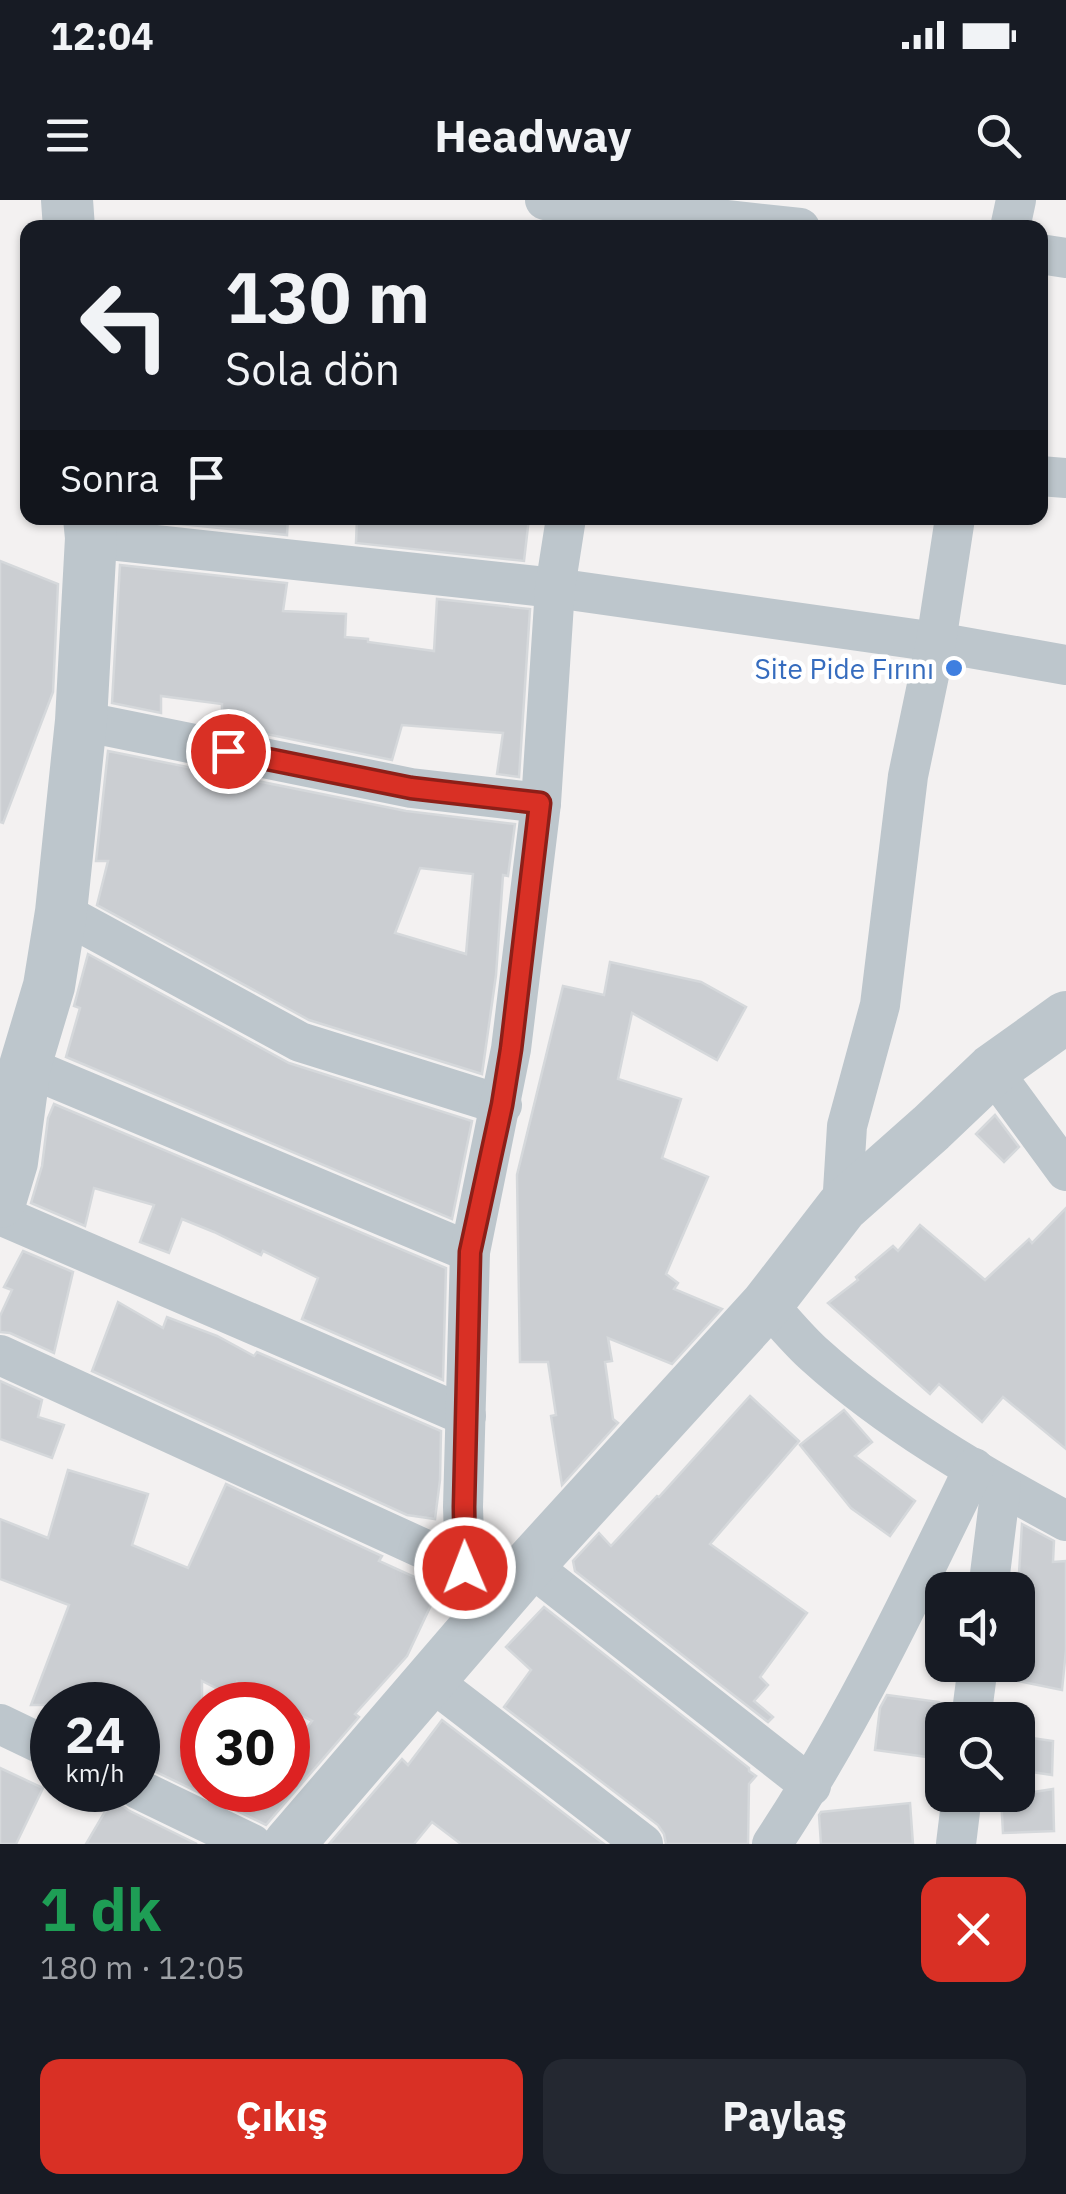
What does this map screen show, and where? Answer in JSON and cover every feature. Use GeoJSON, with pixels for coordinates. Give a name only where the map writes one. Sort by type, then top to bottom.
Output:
{"type":"FeatureCollection","features":[{"type":"Feature","properties":{"kind":"street"},"geometry":{"type":"LineString","coordinates":[[545,200],[603,211],[707,220]]}},
{"type":"Feature","properties":{"kind":"street"},"geometry":{"type":"LineString","coordinates":[[501,1574],[464,1507],[470,1252],[511,1049],[540,803],[556,588],[565,525]]}},
{"type":"Feature","properties":{"kind":"street"},"geometry":{"type":"LineString","coordinates":[[842,1207],[848,1126],[880,1005],[908,776],[936,642],[954,525]]}},
{"type":"Feature","properties":{"kind":"street"},"geometry":{"type":"LineString","coordinates":[[4,1173],[25,1066],[49,986],[61,912],[82,722],[90,528],[556,588],[936,642],[1066,665]]}},
{"type":"Feature","properties":{"kind":"street"},"geometry":{"type":"LineString","coordinates":[[82,722],[411,788],[540,803]]}},
{"type":"Feature","properties":{"kind":"street"},"geometry":{"type":"LineString","coordinates":[[61,912],[300,1042],[502,1105]]}},
{"type":"Feature","properties":{"kind":"street"},"geometry":{"type":"LineString","coordinates":[[289,1844],[430,1680],[501,1574],[767,1304],[842,1207],[992,1070],[1066,1017]]}},
{"type":"Feature","properties":{"kind":"street"},"geometry":{"type":"LineString","coordinates":[[25,1066],[470,1252]]}},
{"type":"Feature","properties":{"kind":"street"},"geometry":{"type":"LineString","coordinates":[[992,1070],[1066,1171]]}},
{"type":"Feature","properties":{"kind":"street"},"geometry":{"type":"LineString","coordinates":[[0,1216],[466,1416]]}},
{"type":"Feature","properties":{"kind":"street"},"geometry":{"type":"LineString","coordinates":[[767,1304],[814,1354],[904,1425],[1066,1521]]}},
{"type":"Feature","properties":{"kind":"street"},"geometry":{"type":"LineString","coordinates":[[0,1355],[501,1574],[810,1786]]}},
{"type":"Feature","properties":{"kind":"street"},"geometry":{"type":"LineString","coordinates":[[987,1477],[988,1572]]}},
{"type":"Feature","properties":{"kind":"street"},"geometry":{"type":"LineString","coordinates":[[772,1844],[810,1786],[895,1631],[987,1477]]}},
{"type":"Feature","properties":{"kind":"street"},"geometry":{"type":"LineString","coordinates":[[430,1680],[643,1844]]}},
{"type":"Feature","properties":{"kind":"street"},"geometry":{"type":"LineString","coordinates":[[0,1724],[30,1738]]}},
{"type":"Feature","properties":{"kind":"street"},"geometry":{"type":"LineString","coordinates":[[160,1800],[252,1844]]}},
{"type":"Feature","properties":{"kind":"street"},"geometry":{"type":"LineString","coordinates":[[956,1844],[960,1812]]}},
{"type":"Feature","properties":{"kind":"building"},"geometry":{"type":"Polygon","coordinates":[[[190,525],[288,525],[287,535],[190,525]]]}},
{"type":"Feature","properties":{"kind":"building"},"geometry":{"type":"Polygon","coordinates":[[[357,525],[528,525],[524,561],[356,543],[357,525]]]}},
{"type":"Feature","properties":{"kind":"building"},"geometry":{"type":"Polygon","coordinates":[[[0,561],[58,584],[53,692],[3,823],[0,822],[0,561]]]}},
{"type":"Feature","properties":{"kind":"building"},"geometry":{"type":"Polygon","coordinates":[[[120,565],[287,583],[283,611],[346,614],[345,637],[434,651],[437,599],[530,609],[519,777],[497,774],[503,733],[402,725],[392,760],[222,725],[222,704],[161,696],[161,713],[112,703],[120,565]]]}},
{"type":"Feature","properties":{"kind":"building"},"geometry":{"type":"Polygon","coordinates":[[[108,751],[406,811],[515,824],[508,876],[503,875],[496,975],[482,1074],[309,1020],[97,905],[108,861],[96,861],[108,751]],[[420,868],[395,933],[466,954],[473,874],[420,868]]]}},
{"type":"Feature","properties":{"kind":"building"},"geometry":{"type":"Polygon","coordinates":[[[88,954],[289,1063],[472,1121],[452,1219],[66,1057],[80,1008],[74,1006],[88,954]]]}},
{"type":"Feature","properties":{"kind":"building"},"geometry":{"type":"Polygon","coordinates":[[[610,962],[701,982],[746,1007],[717,1060],[632,1013],[618,1079],[681,1099],[662,1158],[708,1177],[666,1274],[678,1283],[674,1289],[722,1309],[672,1364],[608,1338],[612,1361],[605,1362],[613,1419],[618,1423],[562,1485],[551,1416],[556,1415],[548,1362],[520,1362],[517,1175],[563,986],[604,995],[610,962]]]}},
{"type":"Feature","properties":{"kind":"building"},"geometry":{"type":"Polygon","coordinates":[[[54,1104],[446,1268],[443,1380],[302,1319],[318,1278],[263,1251],[261,1255],[182,1219],[169,1253],[140,1242],[154,1205],[94,1188],[85,1226],[31,1203],[54,1104]]]}},
{"type":"Feature","properties":{"kind":"building"},"geometry":{"type":"Polygon","coordinates":[[[995,1115],[1019,1147],[1004,1162],[976,1134],[995,1115]]]}},
{"type":"Feature","properties":{"kind":"building"},"geometry":{"type":"Polygon","coordinates":[[[1066,1208],[1066,1449],[1003,1397],[982,1422],[939,1384],[930,1394],[828,1303],[893,1246],[898,1251],[920,1225],[985,1280],[1029,1239],[1032,1243],[1066,1208]]]}},
{"type":"Feature","properties":{"kind":"building"},"geometry":{"type":"Polygon","coordinates":[[[23,1251],[73,1272],[54,1353],[0,1332],[0,1316],[12,1290],[4,1287],[23,1251]]]}},
{"type":"Feature","properties":{"kind":"building"},"geometry":{"type":"Polygon","coordinates":[[[118,1302],[163,1328],[167,1317],[441,1431],[435,1519],[407,1515],[92,1371],[118,1302]]]}},
{"type":"Feature","properties":{"kind":"building"},"geometry":{"type":"Polygon","coordinates":[[[0,1381],[42,1400],[38,1417],[64,1425],[52,1458],[0,1439],[0,1381]]]}},
{"type":"Feature","properties":{"kind":"building"},"geometry":{"type":"Polygon","coordinates":[[[750,1396],[799,1441],[710,1544],[807,1613],[760,1677],[768,1685],[754,1701],[773,1717],[768,1722],[575,1571],[573,1561],[599,1533],[611,1546],[750,1396]]]}},
{"type":"Feature","properties":{"kind":"building"},"geometry":{"type":"Polygon","coordinates":[[[844,1410],[872,1442],[855,1456],[915,1501],[890,1536],[851,1508],[800,1445],[844,1410]]]}},
{"type":"Feature","properties":{"kind":"building"},"geometry":{"type":"Polygon","coordinates":[[[68,1470],[148,1494],[132,1545],[188,1568],[226,1484],[382,1556],[379,1561],[439,1588],[407,1656],[355,1714],[359,1717],[310,1774],[310,1682],[180,1682],[180,1783],[160,1774],[160,1682],[40,1682],[69,1605],[0,1579],[0,1519],[48,1538],[68,1470]]]}},
{"type":"Feature","properties":{"kind":"building"},"geometry":{"type":"Polygon","coordinates":[[[1022,1524],[1054,1541],[1053,1562],[1066,1561],[1062,1690],[1023,1682],[1035,1682],[1035,1572],[1019,1572],[1022,1524]]]}},
{"type":"Feature","properties":{"kind":"building"},"geometry":{"type":"Polygon","coordinates":[[[544,1607],[756,1776],[749,1784],[748,1844],[666,1844],[658,1825],[504,1707],[531,1670],[506,1647],[544,1607]]]}},
{"type":"Feature","properties":{"kind":"building"},"geometry":{"type":"Polygon","coordinates":[[[887,1695],[939,1702],[925,1702],[925,1757],[875,1750],[880,1708],[887,1695]]]}},
{"type":"Feature","properties":{"kind":"building"},"geometry":{"type":"Polygon","coordinates":[[[442,1720],[604,1844],[461,1844],[432,1822],[414,1844],[329,1844],[402,1759],[408,1765],[442,1720]]]}},
{"type":"Feature","properties":{"kind":"building"},"geometry":{"type":"Polygon","coordinates":[[[1035,1738],[1053,1741],[1052,1775],[1035,1772],[1035,1738]]]}},
{"type":"Feature","properties":{"kind":"building"},"geometry":{"type":"Polygon","coordinates":[[[0,1768],[30,1782],[31,1812],[16,1844],[0,1844],[0,1768]]]}},
{"type":"Feature","properties":{"kind":"building"},"geometry":{"type":"Polygon","coordinates":[[[1053,1789],[1054,1831],[1003,1833],[1002,1812],[1035,1812],[1035,1792],[1053,1789]]]}},
{"type":"Feature","properties":{"kind":"building"},"geometry":{"type":"Polygon","coordinates":[[[910,1803],[913,1844],[821,1844],[821,1812],[910,1803]]]}},
{"type":"Feature","properties":{"kind":"building"},"geometry":{"type":"Polygon","coordinates":[[[105,1812],[132,1812],[197,1844],[86,1844],[105,1812]]]}},
{"type":"Feature","properties":{"kind":"building"},"geometry":{"type":"Polygon","coordinates":[[[239,1812],[277,1812],[266,1825],[239,1812]]]}},
{"type":"Feature","properties":{"kind":"place","name":"Site Pide Fırını"},"geometry":{"type":"Point","coordinates":[954,668]}},
{"type":"Feature","properties":{"kind":"route"},"geometry":{"type":"LineString","coordinates":[[228,751],[411,788],[540,803],[511,1049],[470,1252],[465,1568]]}}]}
